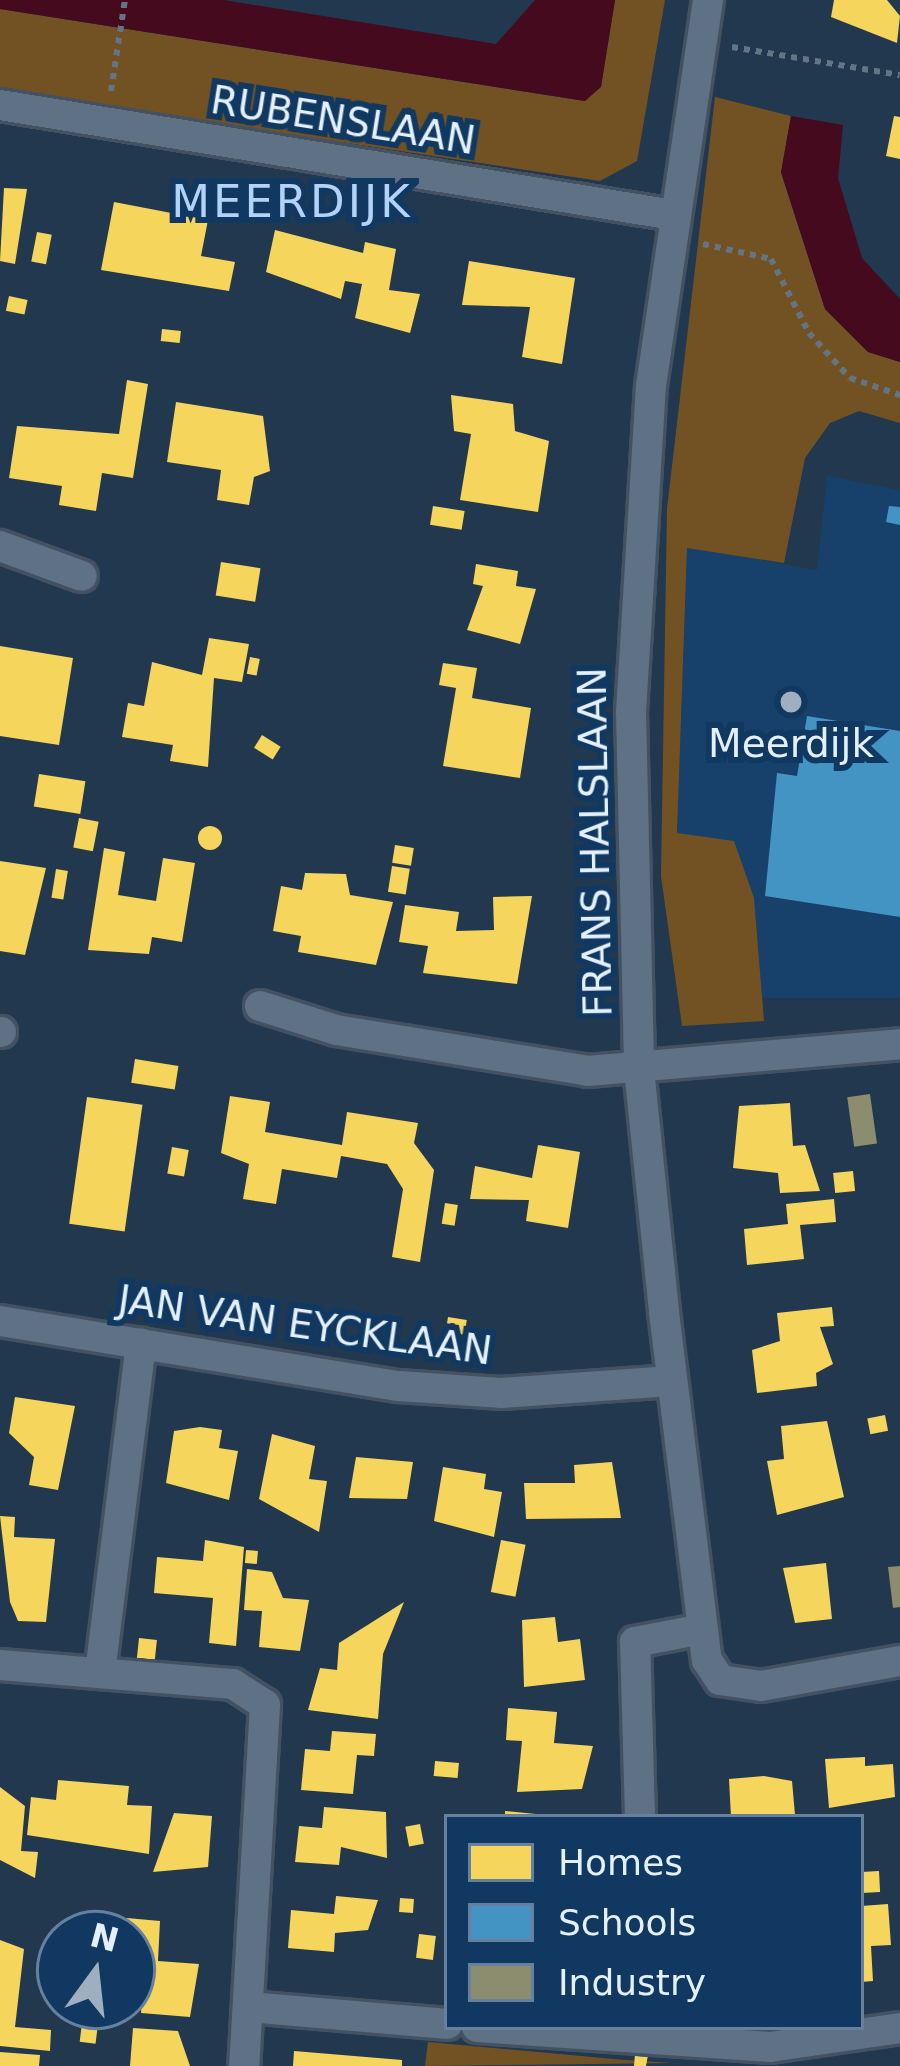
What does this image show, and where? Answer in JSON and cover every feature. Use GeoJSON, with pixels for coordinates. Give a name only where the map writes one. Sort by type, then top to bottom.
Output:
{"type":"FeatureCollection","features":[{"type":"Feature","properties":{"kind":"street","name":"FRANS HALSLAAN"},"geometry":{"type":"LineString","coordinates":[[707,0],[672,226],[631,711],[639,1069],[672,1381],[703,1629],[720,1680],[761,1686],[900,1661]]}},
{"type":"Feature","properties":{"kind":"street","name":"RUBENSLAAN"},"geometry":{"type":"LineString","coordinates":[[0,105],[672,226]]}},
{"type":"Feature","properties":{"kind":"street"},"geometry":{"type":"LineString","coordinates":[[0,546],[82,575]]}},
{"type":"Feature","properties":{"kind":"street"},"geometry":{"type":"LineString","coordinates":[[260,1006],[336,1030],[639,1069],[900,1044]]}},
{"type":"Feature","properties":{"kind":"street","name":"JAN VAN EYCKLAAN"},"geometry":{"type":"LineString","coordinates":[[0,1321],[419,1387],[672,1381]]}},
{"type":"Feature","properties":{"kind":"street"},"geometry":{"type":"LineString","coordinates":[[100,1673],[141,1344]]}},
{"type":"Feature","properties":{"kind":"street"},"geometry":{"type":"LineString","coordinates":[[640,1814],[634,1642],[703,1629]]}},
{"type":"Feature","properties":{"kind":"street"},"geometry":{"type":"LineString","coordinates":[[0,1665],[233,1684],[265,1705],[244,2066]]}},
{"type":"Feature","properties":{"kind":"street"},"geometry":{"type":"LineString","coordinates":[[249,2007],[444,2024]]}},
{"type":"Feature","properties":{"kind":"street"},"geometry":{"type":"LineString","coordinates":[[564,2030],[770,2047],[900,2028]]}},
{"type":"Feature","properties":{"kind":"path"},"geometry":{"type":"LineString","coordinates":[[107,122],[125,0]]}},
{"type":"Feature","properties":{"kind":"path"},"geometry":{"type":"LineString","coordinates":[[700,42],[900,75]]}},
{"type":"Feature","properties":{"kind":"path"},"geometry":{"type":"LineString","coordinates":[[672,226],[771,259],[809,333],[850,378],[900,394]]}},
{"type":"Feature","properties":{"kind":"shaded area"},"geometry":{"type":"Polygon","coordinates":[[[0,0],[224,0],[496,44],[535,0],[615,0],[601,87],[585,101],[0,9],[0,0]]]}},
{"type":"Feature","properties":{"kind":"shaded area"},"geometry":{"type":"Polygon","coordinates":[[[615,0],[665,0],[637,161],[600,181],[0,91],[0,9],[585,101],[601,86],[615,0]]]}},
{"type":"Feature","properties":{"kind":"shaded area"},"geometry":{"type":"Polygon","coordinates":[[[715,97],[791,116],[781,173],[825,309],[868,352],[900,362],[900,423],[859,411],[830,423],[805,458],[784,563],[687,548],[677,833],[734,841],[754,898],[764,1021],[682,1026],[661,876],[667,509],[715,97]]]}},
{"type":"Feature","properties":{"kind":"shaded area"},"geometry":{"type":"Polygon","coordinates":[[[791,116],[843,125],[838,178],[862,258],[900,299],[900,362],[868,352],[825,309],[781,172],[791,116]]]}},
{"type":"Feature","properties":{"kind":"shaded area","name":"Meerdijk"},"geometry":{"type":"Polygon","coordinates":[[[827,476],[900,490],[900,998],[762,998],[754,898],[677,834],[687,547],[817,570],[827,476]]]}},
{"type":"Feature","properties":{"kind":"shaded area"},"geometry":{"type":"Polygon","coordinates":[[[428,2042],[625,2060],[673,2063],[425,2066],[428,2042]]]}},
{"type":"Feature","properties":{"kind":"building: Homes"},"geometry":{"type":"Polygon","coordinates":[[[834,0],[887,0],[900,16],[897,43],[831,17],[834,0]]]}},
{"type":"Feature","properties":{"kind":"building: Homes"},"geometry":{"type":"Polygon","coordinates":[[[894,116],[900,117],[900,159],[886,156],[894,116]]]}},
{"type":"Feature","properties":{"kind":"building: Homes"},"geometry":{"type":"Polygon","coordinates":[[[4,188],[27,189],[15,264],[0,261],[4,188]]]}},
{"type":"Feature","properties":{"kind":"building: Homes"},"geometry":{"type":"Polygon","coordinates":[[[114,202],[208,220],[201,256],[235,262],[229,291],[101,270],[114,202]]]}},
{"type":"Feature","properties":{"kind":"building: Homes"},"geometry":{"type":"Polygon","coordinates":[[[275,230],[363,253],[365,242],[396,249],[389,290],[420,294],[410,333],[355,318],[362,284],[345,281],[341,299],[266,272],[275,230]]]}},
{"type":"Feature","properties":{"kind":"building: Homes"},"geometry":{"type":"Polygon","coordinates":[[[37,232],[52,235],[46,264],[31,261],[37,232]]]}},
{"type":"Feature","properties":{"kind":"building: Homes"},"geometry":{"type":"Polygon","coordinates":[[[469,261],[575,278],[562,364],[522,357],[530,307],[462,305],[469,261]]]}},
{"type":"Feature","properties":{"kind":"building: Homes"},"geometry":{"type":"Polygon","coordinates":[[[9,296],[28,300],[24,315],[6,311],[9,296]]]}},
{"type":"Feature","properties":{"kind":"building: Homes"},"geometry":{"type":"Polygon","coordinates":[[[162,329],[181,331],[180,343],[161,341],[162,329]]]}},
{"type":"Feature","properties":{"kind":"building: Homes"},"geometry":{"type":"Polygon","coordinates":[[[127,380],[148,384],[133,478],[102,473],[96,511],[59,505],[62,486],[9,478],[17,426],[119,434],[127,380]]]}},
{"type":"Feature","properties":{"kind":"building: Homes"},"geometry":{"type":"Polygon","coordinates":[[[451,395],[513,404],[515,431],[549,441],[538,512],[460,500],[471,434],[454,431],[451,395]]]}},
{"type":"Feature","properties":{"kind":"building: Homes"},"geometry":{"type":"Polygon","coordinates":[[[176,402],[263,416],[270,471],[254,477],[249,505],[217,500],[221,470],[167,462],[176,402]]]}},
{"type":"Feature","properties":{"kind":"building: Homes"},"geometry":{"type":"Polygon","coordinates":[[[433,506],[465,511],[462,530],[430,525],[433,506]]]}},
{"type":"Feature","properties":{"kind":"building: Homes"},"geometry":{"type":"Polygon","coordinates":[[[221,562],[261,568],[255,602],[216,596],[221,562]]]}},
{"type":"Feature","properties":{"kind":"building: Homes"},"geometry":{"type":"Polygon","coordinates":[[[476,564],[518,571],[516,586],[536,589],[520,644],[467,630],[483,586],[473,584],[476,564]]]}},
{"type":"Feature","properties":{"kind":"building: Homes"},"geometry":{"type":"Polygon","coordinates":[[[209,638],[249,644],[242,682],[214,678],[208,767],[170,761],[173,745],[122,737],[128,703],[144,706],[152,662],[202,675],[209,638]]]}},
{"type":"Feature","properties":{"kind":"building: Homes"},"geometry":{"type":"Polygon","coordinates":[[[0,646],[73,658],[59,745],[0,736],[0,646]]]}},
{"type":"Feature","properties":{"kind":"building: Homes"},"geometry":{"type":"Polygon","coordinates":[[[250,657],[260,659],[257,676],[247,674],[250,657]]]}},
{"type":"Feature","properties":{"kind":"building: Homes"},"geometry":{"type":"Polygon","coordinates":[[[443,663],[477,668],[472,698],[531,708],[520,778],[443,766],[456,688],[439,685],[443,663]]]}},
{"type":"Feature","properties":{"kind":"building: Homes"},"geometry":{"type":"Polygon","coordinates":[[[262,735],[281,747],[273,759],[254,748],[262,735]]]}},
{"type":"Feature","properties":{"kind":"building: Homes"},"geometry":{"type":"Polygon","coordinates":[[[39,774],[85,781],[80,814],[34,807],[39,774]]]}},
{"type":"Feature","properties":{"kind":"building: Homes"},"geometry":{"type":"Polygon","coordinates":[[[79,818],[99,822],[93,851],[73,847],[79,818]]]}},
{"type":"Feature","properties":{"kind":"building: Homes"},"geometry":{"type":"Polygon","coordinates":[[[210,826],[219,829],[219,847],[210,850],[201,847],[198,838],[201,829],[210,826]]]}},
{"type":"Feature","properties":{"kind":"building: Homes"},"geometry":{"type":"Polygon","coordinates":[[[395,845],[414,848],[411,866],[392,863],[395,845]]]}},
{"type":"Feature","properties":{"kind":"building: Homes"},"geometry":{"type":"Polygon","coordinates":[[[104,848],[125,852],[118,895],[156,901],[163,858],[195,863],[182,942],[152,937],[149,954],[88,950],[104,848]]]}},
{"type":"Feature","properties":{"kind":"building: Homes"},"geometry":{"type":"Polygon","coordinates":[[[0,861],[46,868],[25,955],[0,951],[0,861]]]}},
{"type":"Feature","properties":{"kind":"building: Homes"},"geometry":{"type":"Polygon","coordinates":[[[392,866],[410,869],[406,894],[388,892],[392,866]]]}},
{"type":"Feature","properties":{"kind":"building: Homes"},"geometry":{"type":"Polygon","coordinates":[[[56,869],[68,871],[63,900],[51,898],[56,869]]]}},
{"type":"Feature","properties":{"kind":"building: Homes"},"geometry":{"type":"Polygon","coordinates":[[[305,873],[346,874],[350,895],[393,902],[376,965],[298,952],[301,936],[273,931],[281,886],[302,890],[305,873]]]}},
{"type":"Feature","properties":{"kind":"building: Homes"},"geometry":{"type":"Polygon","coordinates":[[[532,896],[517,984],[423,973],[428,946],[399,942],[405,905],[459,912],[456,931],[494,930],[493,897],[532,896]]]}},
{"type":"Feature","properties":{"kind":"building: Homes"},"geometry":{"type":"Polygon","coordinates":[[[135,1059],[178,1066],[175,1090],[131,1083],[135,1059]]]}},
{"type":"Feature","properties":{"kind":"building: Homes"},"geometry":{"type":"Polygon","coordinates":[[[230,1096],[270,1102],[265,1132],[342,1145],[347,1112],[418,1123],[414,1143],[434,1170],[420,1262],[392,1257],[403,1189],[387,1164],[341,1156],[337,1178],[282,1169],[276,1204],[243,1199],[249,1164],[221,1153],[230,1096]]]}},
{"type":"Feature","properties":{"kind":"building: Homes"},"geometry":{"type":"Polygon","coordinates":[[[87,1097],[142,1105],[125,1232],[69,1224],[87,1097]]]}},
{"type":"Feature","properties":{"kind":"building: Homes"},"geometry":{"type":"Polygon","coordinates":[[[790,1103],[793,1146],[805,1145],[820,1191],[780,1193],[778,1173],[733,1168],[739,1106],[790,1103]]]}},
{"type":"Feature","properties":{"kind":"building: Homes"},"geometry":{"type":"Polygon","coordinates":[[[538,1145],[580,1152],[568,1228],[526,1221],[529,1200],[470,1199],[475,1166],[532,1178],[538,1145]]]}},
{"type":"Feature","properties":{"kind":"building: Homes"},"geometry":{"type":"Polygon","coordinates":[[[172,1147],[189,1150],[184,1177],[167,1174],[172,1147]]]}},
{"type":"Feature","properties":{"kind":"building: Homes"},"geometry":{"type":"Polygon","coordinates":[[[853,1171],[855,1191],[835,1193],[833,1173],[853,1171]]]}},
{"type":"Feature","properties":{"kind":"building: Homes"},"geometry":{"type":"Polygon","coordinates":[[[834,1199],[836,1222],[800,1225],[804,1259],[747,1265],[744,1229],[788,1224],[786,1204],[834,1199]]]}},
{"type":"Feature","properties":{"kind":"building: Homes"},"geometry":{"type":"Polygon","coordinates":[[[445,1203],[458,1205],[455,1226],[442,1224],[445,1203]]]}},
{"type":"Feature","properties":{"kind":"building: Homes"},"geometry":{"type":"Polygon","coordinates":[[[832,1307],[834,1326],[820,1327],[833,1364],[816,1373],[817,1386],[757,1393],[752,1350],[780,1341],[777,1313],[832,1307]]]}},
{"type":"Feature","properties":{"kind":"building: Homes"},"geometry":{"type":"Polygon","coordinates":[[[448,1317],[467,1320],[464,1335],[446,1332],[448,1317]]]}},
{"type":"Feature","properties":{"kind":"building: Homes"},"geometry":{"type":"Polygon","coordinates":[[[15,1397],[75,1406],[58,1490],[29,1485],[34,1457],[9,1433],[15,1397]]]}},
{"type":"Feature","properties":{"kind":"building: Homes"},"geometry":{"type":"Polygon","coordinates":[[[885,1415],[888,1431],[870,1434],[867,1418],[885,1415]]]}},
{"type":"Feature","properties":{"kind":"building: Homes"},"geometry":{"type":"Polygon","coordinates":[[[827,1421],[844,1497],[777,1515],[767,1461],[784,1459],[781,1426],[827,1421]]]}},
{"type":"Feature","properties":{"kind":"building: Homes"},"geometry":{"type":"Polygon","coordinates":[[[222,1430],[219,1448],[238,1451],[229,1500],[166,1483],[174,1431],[222,1430]]]}},
{"type":"Feature","properties":{"kind":"building: Homes"},"geometry":{"type":"Polygon","coordinates":[[[272,1434],[315,1446],[309,1479],[327,1481],[319,1532],[259,1499],[272,1434]]]}},
{"type":"Feature","properties":{"kind":"building: Homes"},"geometry":{"type":"Polygon","coordinates":[[[356,1457],[413,1462],[407,1499],[349,1498],[356,1457]]]}},
{"type":"Feature","properties":{"kind":"building: Homes"},"geometry":{"type":"Polygon","coordinates":[[[612,1462],[621,1518],[526,1519],[524,1483],[575,1483],[574,1465],[612,1462]]]}},
{"type":"Feature","properties":{"kind":"building: Homes"},"geometry":{"type":"Polygon","coordinates":[[[443,1467],[486,1474],[484,1489],[502,1492],[494,1537],[434,1521],[443,1467]]]}},
{"type":"Feature","properties":{"kind":"building: Homes"},"geometry":{"type":"Polygon","coordinates":[[[0,1516],[15,1517],[14,1537],[55,1539],[46,1622],[18,1621],[10,1602],[0,1516]]]}},
{"type":"Feature","properties":{"kind":"building: Homes"},"geometry":{"type":"Polygon","coordinates":[[[205,1540],[244,1547],[236,1646],[209,1643],[213,1598],[154,1593],[157,1557],[203,1561],[205,1540]]]}},
{"type":"Feature","properties":{"kind":"building: Homes"},"geometry":{"type":"Polygon","coordinates":[[[501,1540],[526,1545],[515,1597],[491,1592],[501,1540]]]}},
{"type":"Feature","properties":{"kind":"building: Homes"},"geometry":{"type":"Polygon","coordinates":[[[246,1550],[258,1551],[257,1564],[245,1563],[246,1550]]]}},
{"type":"Feature","properties":{"kind":"building: Homes"},"geometry":{"type":"Polygon","coordinates":[[[826,1563],[832,1619],[795,1623],[783,1568],[826,1563]]]}},
{"type":"Feature","properties":{"kind":"building: Homes"},"geometry":{"type":"Polygon","coordinates":[[[247,1569],[272,1572],[283,1598],[309,1600],[300,1651],[259,1647],[262,1611],[244,1610],[247,1569]]]}},
{"type":"Feature","properties":{"kind":"building: Homes"},"geometry":{"type":"Polygon","coordinates":[[[404,1602],[383,1654],[378,1719],[308,1710],[320,1668],[337,1670],[339,1643],[404,1602]]]}},
{"type":"Feature","properties":{"kind":"building: Homes"},"geometry":{"type":"Polygon","coordinates":[[[555,1617],[558,1642],[580,1639],[585,1680],[524,1687],[522,1620],[555,1617]]]}},
{"type":"Feature","properties":{"kind":"building: Homes"},"geometry":{"type":"Polygon","coordinates":[[[139,1638],[157,1640],[155,1660],[137,1658],[139,1638]]]}},
{"type":"Feature","properties":{"kind":"building: Homes"},"geometry":{"type":"Polygon","coordinates":[[[508,1708],[557,1712],[554,1743],[593,1746],[582,1789],[517,1792],[522,1741],[506,1740],[508,1708]]]}},
{"type":"Feature","properties":{"kind":"building: Homes"},"geometry":{"type":"Polygon","coordinates":[[[332,1731],[376,1734],[374,1756],[357,1755],[353,1794],[301,1790],[305,1749],[330,1751],[332,1731]]]}},
{"type":"Feature","properties":{"kind":"building: Homes"},"geometry":{"type":"Polygon","coordinates":[[[865,1757],[865,1766],[893,1764],[895,1797],[829,1808],[825,1759],[865,1757]]]}},
{"type":"Feature","properties":{"kind":"building: Homes"},"geometry":{"type":"Polygon","coordinates":[[[435,1761],[459,1763],[458,1778],[434,1776],[435,1761]]]}},
{"type":"Feature","properties":{"kind":"building: Homes"},"geometry":{"type":"Polygon","coordinates":[[[764,1776],[792,1781],[795,1814],[731,1814],[729,1779],[764,1776]]]}},
{"type":"Feature","properties":{"kind":"building: Homes"},"geometry":{"type":"Polygon","coordinates":[[[58,1780],[129,1786],[127,1805],[152,1806],[149,1854],[27,1835],[31,1797],[56,1800],[58,1780]]]}},
{"type":"Feature","properties":{"kind":"building: Homes"},"geometry":{"type":"Polygon","coordinates":[[[0,1787],[25,1806],[21,1851],[38,1852],[35,1878],[0,1860],[0,1787]]]}},
{"type":"Feature","properties":{"kind":"building: Homes"},"geometry":{"type":"Polygon","coordinates":[[[324,1807],[386,1812],[387,1858],[341,1847],[339,1865],[295,1862],[299,1826],[322,1828],[324,1807]]]}},
{"type":"Feature","properties":{"kind":"building: Homes"},"geometry":{"type":"Polygon","coordinates":[[[174,1813],[212,1816],[208,1867],[153,1872],[174,1813]]]}},
{"type":"Feature","properties":{"kind":"building: Homes"},"geometry":{"type":"Polygon","coordinates":[[[420,1824],[424,1844],[409,1846],[405,1827],[420,1824]]]}},
{"type":"Feature","properties":{"kind":"building: Homes"},"geometry":{"type":"Polygon","coordinates":[[[879,1871],[880,1892],[864,1893],[864,1872],[879,1871]]]}},
{"type":"Feature","properties":{"kind":"building: Homes"},"geometry":{"type":"Polygon","coordinates":[[[336,1896],[378,1900],[368,1930],[335,1933],[334,1952],[288,1948],[291,1910],[334,1914],[336,1896]]]}},
{"type":"Feature","properties":{"kind":"building: Homes"},"geometry":{"type":"Polygon","coordinates":[[[400,1898],[414,1899],[413,1913],[399,1912],[400,1898]]]}},
{"type":"Feature","properties":{"kind":"building: Homes"},"geometry":{"type":"Polygon","coordinates":[[[888,1904],[891,1945],[871,1946],[873,1981],[864,1982],[864,1906],[888,1904]]]}},
{"type":"Feature","properties":{"kind":"building: Homes"},"geometry":{"type":"Polygon","coordinates":[[[156,1921],[160,1921],[158,1961],[199,1964],[190,2017],[156,2014],[156,1921]]]}},
{"type":"Feature","properties":{"kind":"building: Homes"},"geometry":{"type":"Polygon","coordinates":[[[419,1934],[436,1936],[433,1960],[416,1958],[419,1934]]]}},
{"type":"Feature","properties":{"kind":"building: Homes"},"geometry":{"type":"Polygon","coordinates":[[[0,1940],[24,1949],[15,2027],[51,2030],[50,2051],[0,2046],[0,1940]]]}},
{"type":"Feature","properties":{"kind":"building: Homes"},"geometry":{"type":"Polygon","coordinates":[[[81,2030],[97,2030],[96,2044],[80,2042],[81,2030]]]}},
{"type":"Feature","properties":{"kind":"building: Homes"},"geometry":{"type":"Polygon","coordinates":[[[133,2030],[156,2030],[178,2031],[190,2066],[130,2066],[133,2030]]]}},
{"type":"Feature","properties":{"kind":"building: Homes"},"geometry":{"type":"Polygon","coordinates":[[[294,2051],[402,2060],[402,2066],[293,2066],[294,2051]]]}},
{"type":"Feature","properties":{"kind":"building: Homes"},"geometry":{"type":"Polygon","coordinates":[[[0,2052],[40,2055],[39,2066],[0,2066],[0,2052]]]}},
{"type":"Feature","properties":{"kind":"building: Homes"},"geometry":{"type":"Polygon","coordinates":[[[635,2054],[648,2055],[646,2066],[634,2066],[635,2054]]]}},
{"type":"Feature","properties":{"kind":"building: Schools"},"geometry":{"type":"Polygon","coordinates":[[[889,506],[900,507],[900,525],[886,522],[889,506]]]}},
{"type":"Feature","properties":{"kind":"building: Schools"},"geometry":{"type":"Polygon","coordinates":[[[807,716],[900,731],[900,917],[765,896],[777,773],[797,776],[807,716]]]}},
{"type":"Feature","properties":{"kind":"building: Industry"},"geometry":{"type":"Polygon","coordinates":[[[870,1094],[877,1144],[854,1147],[847,1097],[870,1094]]]}},
{"type":"Feature","properties":{"kind":"building: Industry"},"geometry":{"type":"Polygon","coordinates":[[[900,1566],[900,1607],[893,1608],[888,1567],[900,1566]]]}},
{"type":"Feature","properties":{"kind":"place","name":"Meerdijk"},"geometry":{"type":"Point","coordinates":[791,702]}},
{"type":"Feature","properties":{"kind":"district","name":"MEERDIJK"},"geometry":{"type":"Point","coordinates":[292,202]}}]}
